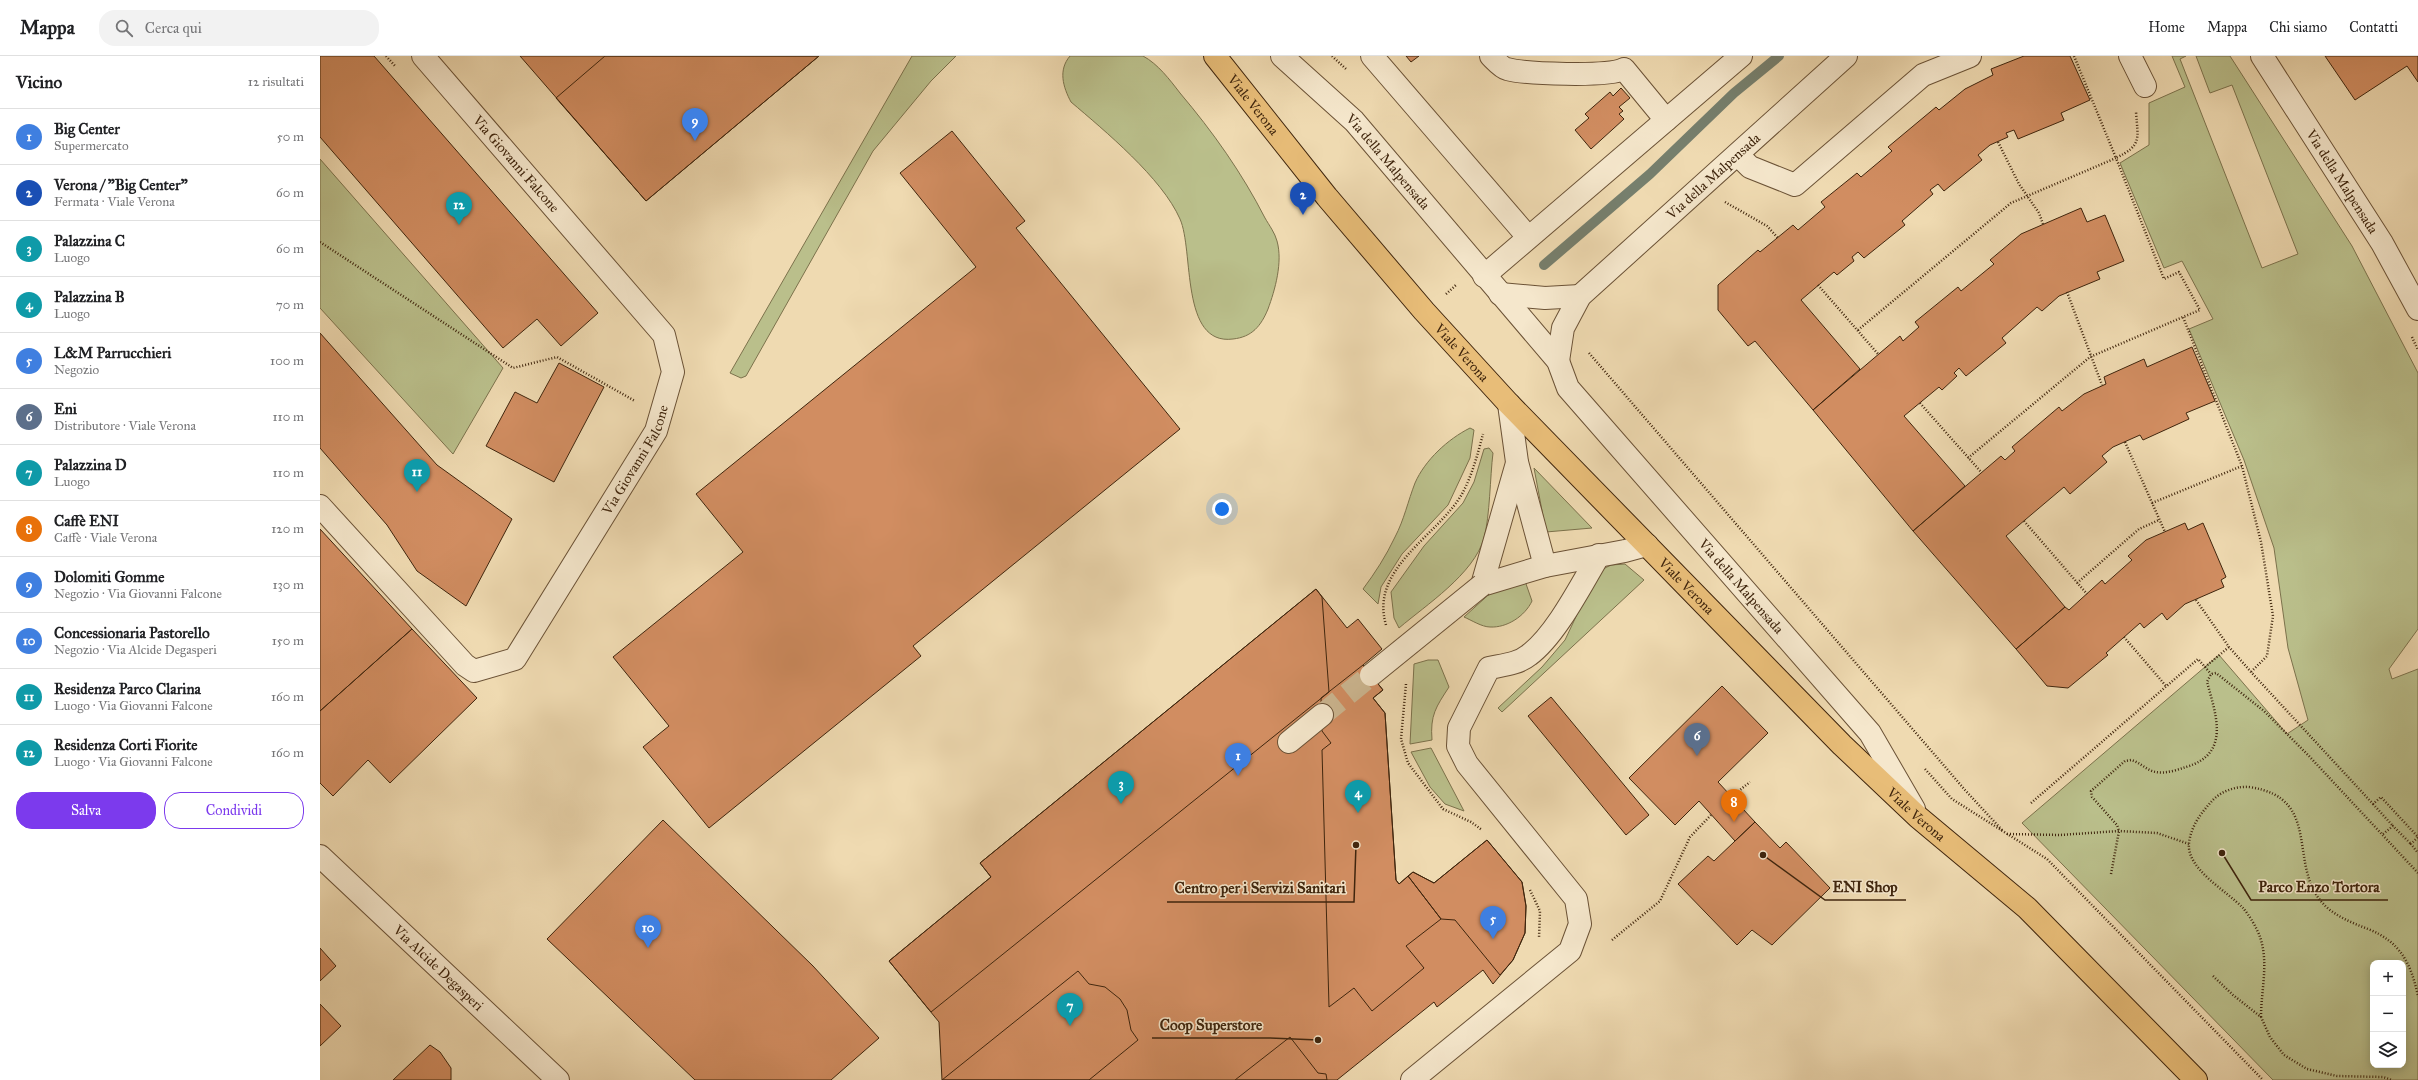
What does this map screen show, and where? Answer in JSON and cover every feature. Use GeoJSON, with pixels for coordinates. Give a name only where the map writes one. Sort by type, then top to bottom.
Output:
{"type":"FeatureCollection","features":[{"type":"Feature","properties":{"kind":"main road","name":"Viale Verona"},"geometry":{"type":"LineString","coordinates":[[1215,56],[1327,197],[1424,311],[1509,404],[1842,745],[1918,817],[2027,908],[2196,1080]]}},
{"type":"Feature","properties":{"kind":"street","name":"Via Giovanni Falcone"},"geometry":{"type":"LineString","coordinates":[[320,506],[465,665],[474,671],[515,659],[656,431],[673,372],[664,335],[422,56]]}},
{"type":"Feature","properties":{"kind":"street","name":"Via della Malpensada"},"geometry":{"type":"LineString","coordinates":[[1282,56],[1354,121],[1484,276],[1558,361],[1568,388],[1870,733],[1918,817]]}},
{"type":"Feature","properties":{"kind":"street"},"geometry":{"type":"LineString","coordinates":[[1372,56],[1528,237]]}},
{"type":"Feature","properties":{"kind":"street"},"geometry":{"type":"LineString","coordinates":[[1491,56],[1506,69],[1577,74],[1616,73],[1624,63],[1666,120]]}},
{"type":"Feature","properties":{"kind":"street"},"geometry":{"type":"LineString","coordinates":[[1484,276],[1742,56]]}},
{"type":"Feature","properties":{"kind":"street","name":"Via della Malpensada"},"geometry":{"type":"LineString","coordinates":[[1558,361],[1562,328],[1580,296],[1705,185],[1846,56]]}},
{"type":"Feature","properties":{"kind":"street"},"geometry":{"type":"LineString","coordinates":[[1738,155],[1750,167],[1795,185],[1923,75],[1970,56]]}},
{"type":"Feature","properties":{"kind":"street"},"geometry":{"type":"LineString","coordinates":[[2130,56],[2141,95]]}},
{"type":"Feature","properties":{"kind":"street","name":"Via della Malpensada"},"geometry":{"type":"LineString","coordinates":[[2262,56],[2382,243],[2418,309]]}},
{"type":"Feature","properties":{"kind":"street"},"geometry":{"type":"LineString","coordinates":[[1500,294],[1545,298],[1580,296]]}},
{"type":"Feature","properties":{"kind":"street"},"geometry":{"type":"LineString","coordinates":[[1509,404],[1517,462],[1545,566]]}},
{"type":"Feature","properties":{"kind":"street"},"geometry":{"type":"LineString","coordinates":[[1482,585],[1517,462]]}},
{"type":"Feature","properties":{"kind":"street"},"geometry":{"type":"LineString","coordinates":[[1371,675],[1482,585],[1545,566],[1599,555],[1625,552],[1647,545]]}},
{"type":"Feature","properties":{"kind":"street"},"geometry":{"type":"LineString","coordinates":[[1412,1080],[1570,951],[1580,924],[1576,899],[1467,764],[1458,746],[1459,728],[1489,668],[1514,663],[1529,656],[1549,636],[1599,555]]}},
{"type":"Feature","properties":{"kind":"street"},"geometry":{"type":"LineString","coordinates":[[1289,742],[1322,715]]}},
{"type":"Feature","properties":{"kind":"street","name":"Via Alcide Degasperi"},"geometry":{"type":"LineString","coordinates":[[320,856],[558,1080]]}},
{"type":"Feature","properties":{"kind":"path"},"geometry":{"type":"LineString","coordinates":[[386,56],[397,68]]}},
{"type":"Feature","properties":{"kind":"path"},"geometry":{"type":"LineString","coordinates":[[1968,458],[2090,357],[2200,310],[2179,272],[2164,279],[2074,56]]}},
{"type":"Feature","properties":{"kind":"path"},"geometry":{"type":"LineString","coordinates":[[1858,330],[2011,203],[2132,150],[2136,143],[2141,95]]}},
{"type":"Feature","properties":{"kind":"path"},"geometry":{"type":"LineString","coordinates":[[1998,142],[2019,184],[2028,196],[2043,224]]}},
{"type":"Feature","properties":{"kind":"path"},"geometry":{"type":"LineString","coordinates":[[1705,185],[1717,197],[1767,226],[1778,238]]}},
{"type":"Feature","properties":{"kind":"path"},"geometry":{"type":"LineString","coordinates":[[320,242],[513,368],[557,357],[642,405]]}},
{"type":"Feature","properties":{"kind":"path"},"geometry":{"type":"LineString","coordinates":[[1818,285],[1878,354]]}},
{"type":"Feature","properties":{"kind":"path"},"geometry":{"type":"LineString","coordinates":[[2067,292],[2102,386]]}},
{"type":"Feature","properties":{"kind":"path"},"geometry":{"type":"LineString","coordinates":[[2183,317],[2242,466],[2261,542],[2272,616],[2271,640],[2267,656],[2251,672]]}},
{"type":"Feature","properties":{"kind":"path"},"geometry":{"type":"LineString","coordinates":[[1588,352],[1965,790],[2006,834],[2047,859],[2262,1080]]}},
{"type":"Feature","properties":{"kind":"path"},"geometry":{"type":"LineString","coordinates":[[1920,403],[1981,472]]}},
{"type":"Feature","properties":{"kind":"path"},"geometry":{"type":"LineString","coordinates":[[2125,442],[2165,532]]}},
{"type":"Feature","properties":{"kind":"path"},"geometry":{"type":"LineString","coordinates":[[2152,503],[2242,466]]}},
{"type":"Feature","properties":{"kind":"path"},"geometry":{"type":"LineString","coordinates":[[2077,583],[2139,529],[2159,520]]}},
{"type":"Feature","properties":{"kind":"path"},"geometry":{"type":"LineString","coordinates":[[2024,521],[2087,594]]}},
{"type":"Feature","properties":{"kind":"path"},"geometry":{"type":"LineString","coordinates":[[2196,600],[2229,647],[2418,853]]}},
{"type":"Feature","properties":{"kind":"path"},"geometry":{"type":"LineString","coordinates":[[2124,637],[2166,686]]}},
{"type":"Feature","properties":{"kind":"path"},"geometry":{"type":"LineString","coordinates":[[2205,667],[2229,647]]}},
{"type":"Feature","properties":{"kind":"path"},"geometry":{"type":"LineString","coordinates":[[2031,802],[2198,659],[2211,674],[2221,675],[2264,711],[2383,834],[2418,873]]}},
{"type":"Feature","properties":{"kind":"path"},"geometry":{"type":"LineString","coordinates":[[2111,874],[2119,831],[2117,825],[2092,797],[2091,791],[2125,761],[2131,760],[2156,772],[2172,772],[2191,766],[2207,756],[2217,740],[2218,727],[2207,682],[2211,674]]}},
{"type":"Feature","properties":{"kind":"path"},"geometry":{"type":"LineString","coordinates":[[1731,797],[1750,782]]}},
{"type":"Feature","properties":{"kind":"path"},"geometry":{"type":"LineString","coordinates":[[2392,1080],[2383,1077],[2336,1076],[2307,1069],[2284,1055],[2270,1037],[2261,1017],[2261,991],[2266,961],[2260,936],[2244,910],[2224,890],[2206,877],[2193,859],[2189,844],[2197,817],[2215,797],[2238,786],[2264,789],[2284,799],[2297,819],[2306,868],[2318,895],[2330,910],[2354,924],[2370,930],[2399,950],[2409,964],[2418,996]]}},
{"type":"Feature","properties":{"kind":"path"},"geometry":{"type":"LineString","coordinates":[[2373,804],[2381,797],[2418,837],[2410,844]]}},
{"type":"Feature","properties":{"kind":"path"},"geometry":{"type":"LineString","coordinates":[[1612,940],[1660,901],[1690,837],[1711,816]]}},
{"type":"Feature","properties":{"kind":"path"},"geometry":{"type":"LineString","coordinates":[[2383,834],[2393,826]]}},
{"type":"Feature","properties":{"kind":"path"},"geometry":{"type":"LineString","coordinates":[[2006,834],[2060,835],[2119,831],[2157,834],[2189,844]]}},
{"type":"Feature","properties":{"kind":"path"},"geometry":{"type":"LineString","coordinates":[[2214,976],[2232,995],[2261,1017]]}},
{"type":"Feature","properties":{"kind":"green space"},"geometry":{"type":"Polygon","coordinates":[[[912,56],[956,56],[931,81],[873,151],[746,376],[741,378],[730,373],[912,56]]]}},
{"type":"Feature","properties":{"kind":"green space"},"geometry":{"type":"Polygon","coordinates":[[[1070,56],[1143,56],[1154,63],[1192,108],[1237,169],[1273,232],[1279,249],[1279,267],[1276,285],[1271,301],[1262,321],[1251,333],[1240,338],[1233,339],[1216,337],[1204,328],[1197,312],[1192,293],[1184,233],[1180,219],[1172,203],[1147,172],[1116,141],[1071,102],[1063,79],[1064,67],[1070,56]]]}},
{"type":"Feature","properties":{"kind":"green space"},"geometry":{"type":"Polygon","coordinates":[[[2172,56],[2186,56],[2180,59],[2262,268],[2298,254],[2232,85],[2210,93],[2196,56],[2230,56],[2352,246],[2418,373],[2418,629],[2389,669],[2392,679],[2418,669],[2418,1080],[2273,1080],[2022,823],[2219,655],[2287,734],[2308,720],[2288,648],[2274,548],[2244,460],[2189,329],[2213,319],[2182,261],[2164,268],[2120,163],[2149,145],[2149,103],[2185,87],[2172,56]]]}},
{"type":"Feature","properties":{"kind":"green space"},"geometry":{"type":"Polygon","coordinates":[[[320,159],[503,368],[453,454],[320,308],[320,159]]]}},
{"type":"Feature","properties":{"kind":"green space"},"geometry":{"type":"Polygon","coordinates":[[[1470,428],[1474,430],[1470,458],[1448,505],[1402,554],[1381,587],[1378,604],[1363,589],[1388,551],[1398,531],[1419,474],[1438,451],[1454,438],[1470,428]]]}},
{"type":"Feature","properties":{"kind":"green space"},"geometry":{"type":"Polygon","coordinates":[[[1489,448],[1493,453],[1489,508],[1484,538],[1479,551],[1460,576],[1448,588],[1399,628],[1394,618],[1391,592],[1424,546],[1463,503],[1474,482],[1484,449],[1489,448]]]}},
{"type":"Feature","properties":{"kind":"green space"},"geometry":{"type":"Polygon","coordinates":[[[1534,468],[1592,528],[1546,532],[1534,468]]]}},
{"type":"Feature","properties":{"kind":"green space"},"geometry":{"type":"Polygon","coordinates":[[[1625,564],[1644,580],[1502,712],[1498,708],[1542,667],[1565,640],[1597,572],[1611,565],[1625,564]]]}},
{"type":"Feature","properties":{"kind":"green space"},"geometry":{"type":"Polygon","coordinates":[[[1525,581],[1532,601],[1525,612],[1515,620],[1496,627],[1487,627],[1464,617],[1496,588],[1525,581]]]}},
{"type":"Feature","properties":{"kind":"green space"},"geometry":{"type":"Polygon","coordinates":[[[1428,660],[1438,660],[1449,687],[1433,718],[1432,740],[1410,744],[1414,664],[1428,660]]]}},
{"type":"Feature","properties":{"kind":"green space"},"geometry":{"type":"Polygon","coordinates":[[[1431,748],[1464,811],[1445,804],[1430,787],[1411,752],[1431,748]]]}},
{"type":"Feature","properties":{"kind":"building"},"geometry":{"type":"Polygon","coordinates":[[[320,56],[374,56],[598,313],[561,346],[537,319],[503,348],[320,137],[320,56]]]}},
{"type":"Feature","properties":{"kind":"building"},"geometry":{"type":"Polygon","coordinates":[[[520,56],[819,56],[646,201],[520,56]]]}},
{"type":"Feature","properties":{"kind":"building"},"geometry":{"type":"Polygon","coordinates":[[[605,56],[819,56],[646,201],[556,98],[605,56]]]}},
{"type":"Feature","properties":{"kind":"building"},"geometry":{"type":"Polygon","coordinates":[[[1406,56],[1419,56],[1411,62],[1406,56]]]}},
{"type":"Feature","properties":{"kind":"building"},"geometry":{"type":"Polygon","coordinates":[[[2024,56],[2070,56],[2090,100],[2061,113],[2064,120],[2018,139],[2014,130],[2006,133],[2008,137],[1990,145],[1978,155],[1982,160],[1944,191],[1938,184],[1930,190],[1933,194],[1902,221],[1905,225],[1864,258],[1858,252],[1852,257],[1854,261],[1837,275],[1834,272],[1801,300],[1860,369],[1813,410],[1755,341],[1748,346],[1718,310],[1718,285],[1758,250],[1760,252],[1793,225],[1798,230],[1825,207],[1821,202],[1857,173],[1861,177],[1892,151],[1888,147],[1936,107],[1939,110],[1965,89],[1993,75],[1991,69],[2024,56]]]}},
{"type":"Feature","properties":{"kind":"building"},"geometry":{"type":"Polygon","coordinates":[[[2325,56],[2418,56],[2418,82],[2407,66],[2355,100],[2325,56]]]}},
{"type":"Feature","properties":{"kind":"building"},"geometry":{"type":"Polygon","coordinates":[[[1621,88],[1630,98],[1619,107],[1623,111],[1619,114],[1624,119],[1591,149],[1575,130],[1589,118],[1585,114],[1610,92],[1613,96],[1621,88]]]}},
{"type":"Feature","properties":{"kind":"building"},"geometry":{"type":"Polygon","coordinates":[[[952,131],[1025,221],[1016,228],[1180,429],[913,646],[921,656],[709,828],[643,747],[669,726],[613,657],[743,552],[696,494],[976,267],[900,173],[952,131]]]}},
{"type":"Feature","properties":{"kind":"building"},"geometry":{"type":"Polygon","coordinates":[[[2081,208],[2087,222],[2105,215],[2124,261],[2097,272],[2100,279],[2059,296],[2042,311],[2037,307],[2002,338],[2006,343],[1966,376],[1959,368],[1954,373],[1957,376],[1942,390],[1939,387],[1904,416],[1965,486],[1913,531],[1813,410],[1900,336],[1903,341],[1919,327],[1915,322],[1958,287],[1961,291],[1994,264],[1990,260],[2021,234],[2081,208]]]}},
{"type":"Feature","properties":{"kind":"building"},"geometry":{"type":"Polygon","coordinates":[[[320,333],[437,465],[512,519],[466,606],[417,571],[387,525],[320,448],[320,333]]]}},
{"type":"Feature","properties":{"kind":"building"},"geometry":{"type":"Polygon","coordinates":[[[2192,347],[2215,401],[2186,413],[2189,419],[2143,440],[2140,435],[2113,447],[2102,456],[2107,462],[2070,494],[2064,487],[2006,536],[2065,607],[2016,649],[1913,531],[2001,456],[2005,460],[2015,451],[2012,447],[2059,407],[2062,411],[2084,394],[2106,384],[2104,377],[2144,359],[2147,367],[2192,347]]]}},
{"type":"Feature","properties":{"kind":"building"},"geometry":{"type":"Polygon","coordinates":[[[559,363],[604,387],[554,482],[486,446],[515,392],[537,403],[559,363]]]}},
{"type":"Feature","properties":{"kind":"building"},"geometry":{"type":"Polygon","coordinates":[[[2185,523],[2188,530],[2203,523],[2226,577],[2221,580],[2224,587],[2185,604],[2167,620],[2162,613],[2144,628],[2140,623],[2106,653],[2108,655],[2068,688],[2047,686],[2016,649],[2065,607],[2069,610],[2102,580],[2105,584],[2132,560],[2128,556],[2146,540],[2185,523]]]}},
{"type":"Feature","properties":{"kind":"building"},"geometry":{"type":"Polygon","coordinates":[[[320,529],[412,629],[320,711],[320,529]]]}},
{"type":"Feature","properties":{"kind":"building"},"geometry":{"type":"Polygon","coordinates":[[[1316,589],[1347,628],[1358,619],[1382,649],[1363,665],[1383,690],[1373,698],[1385,713],[1396,880],[1399,884],[1413,872],[1434,883],[1487,840],[1522,882],[1526,906],[1525,933],[1513,960],[1493,984],[1483,970],[1437,1007],[1434,1002],[1337,1080],[942,1080],[939,1022],[889,961],[991,877],[980,863],[1316,589]]]}},
{"type":"Feature","properties":{"kind":"building"},"geometry":{"type":"Polygon","coordinates":[[[1316,589],[1322,597],[1329,692],[931,1012],[889,961],[991,877],[980,863],[1316,589]]]}},
{"type":"Feature","properties":{"kind":"building"},"geometry":{"type":"Polygon","coordinates":[[[412,629],[477,698],[390,783],[368,760],[333,796],[320,783],[320,711],[412,629]]]}},
{"type":"Feature","properties":{"kind":"building"},"geometry":{"type":"Polygon","coordinates":[[[1363,665],[1383,690],[1373,698],[1385,713],[1396,880],[1399,884],[1408,876],[1441,919],[1406,946],[1424,968],[1372,1011],[1354,988],[1329,1007],[1322,750],[1331,743],[1322,731],[1321,698],[1363,665]]]}},
{"type":"Feature","properties":{"kind":"building"},"geometry":{"type":"Polygon","coordinates":[[[1722,686],[1768,733],[1718,782],[1755,822],[1735,841],[1699,801],[1675,825],[1629,778],[1722,686]]]}},
{"type":"Feature","properties":{"kind":"building"},"geometry":{"type":"Polygon","coordinates":[[[1551,697],[1649,815],[1626,835],[1528,716],[1551,697]]]}},
{"type":"Feature","properties":{"kind":"building"},"geometry":{"type":"Polygon","coordinates":[[[663,820],[813,966],[879,1038],[831,1080],[695,1080],[547,939],[663,820]]]}},
{"type":"Feature","properties":{"kind":"building"},"geometry":{"type":"Polygon","coordinates":[[[1755,822],[1780,848],[1786,842],[1830,888],[1772,945],[1752,930],[1737,945],[1678,884],[1708,856],[1714,861],[1755,822]]]}},
{"type":"Feature","properties":{"kind":"building"},"geometry":{"type":"Polygon","coordinates":[[[1487,840],[1522,882],[1526,906],[1525,933],[1513,960],[1500,975],[1455,920],[1441,919],[1408,876],[1413,872],[1434,883],[1487,840]]]}},
{"type":"Feature","properties":{"kind":"building"},"geometry":{"type":"Polygon","coordinates":[[[320,948],[336,966],[320,981],[320,948]]]}},
{"type":"Feature","properties":{"kind":"building"},"geometry":{"type":"Polygon","coordinates":[[[1078,971],[1089,984],[1105,987],[1120,999],[1127,1010],[1131,1030],[1138,1040],[1089,1080],[942,1080],[1078,971]]]}},
{"type":"Feature","properties":{"kind":"building"},"geometry":{"type":"Polygon","coordinates":[[[320,1004],[341,1026],[320,1046],[320,1004]]]}},
{"type":"Feature","properties":{"kind":"building"},"geometry":{"type":"Polygon","coordinates":[[[1290,1037],[1318,1073],[1326,1074],[1327,1080],[1235,1080],[1290,1037]]]}},
{"type":"Feature","properties":{"kind":"building"},"geometry":{"type":"Polygon","coordinates":[[[430,1045],[440,1052],[451,1068],[451,1080],[393,1080],[430,1045]]]}},
{"type":"Feature","properties":{"kind":"waterway"},"geometry":{"type":"LineString","coordinates":[[1544,265],[1650,174],[1734,93],[1779,56]]}},
{"type":"Feature","properties":{"kind":"tunnel"},"geometry":{"type":"LineString","coordinates":[[1322,715],[1371,675]]}},
{"type":"Feature","properties":{"kind":"place","name":"Dolomiti Gomme"},"geometry":{"type":"Point","coordinates":[695,141]}},
{"type":"Feature","properties":{"kind":"place","name":"Verona / \"Big Center\""},"geometry":{"type":"Point","coordinates":[1303,215]}},
{"type":"Feature","properties":{"kind":"place","name":"Residenza Corti Fiorite"},"geometry":{"type":"Point","coordinates":[459,225]}},
{"type":"Feature","properties":{"kind":"place","name":"Residenza Parco Clarina"},"geometry":{"type":"Point","coordinates":[417,492]}},
{"type":"Feature","properties":{"kind":"place","name":"Eni"},"geometry":{"type":"Point","coordinates":[1697,756]}},
{"type":"Feature","properties":{"kind":"place","name":"Big Center"},"geometry":{"type":"Point","coordinates":[1238,776]}},
{"type":"Feature","properties":{"kind":"place","name":"Palazzina C"},"geometry":{"type":"Point","coordinates":[1121,804]}},
{"type":"Feature","properties":{"kind":"place","name":"Palazzina B"},"geometry":{"type":"Point","coordinates":[1358,813]}},
{"type":"Feature","properties":{"kind":"place","name":"Caffè ENI"},"geometry":{"type":"Point","coordinates":[1734,822]}},
{"type":"Feature","properties":{"kind":"place","name":"Centro per i Servizi Sanitari"},"geometry":{"type":"Point","coordinates":[1356,845]}},
{"type":"Feature","properties":{"kind":"place","name":"Parco Enzo Tortora"},"geometry":{"type":"Point","coordinates":[2222,853]}},
{"type":"Feature","properties":{"kind":"place","name":"ENI Shop"},"geometry":{"type":"Point","coordinates":[1763,855]}},
{"type":"Feature","properties":{"kind":"place","name":"L&M Parrucchieri"},"geometry":{"type":"Point","coordinates":[1493,939]}},
{"type":"Feature","properties":{"kind":"place","name":"Concessionaria Pastorello"},"geometry":{"type":"Point","coordinates":[648,948]}},
{"type":"Feature","properties":{"kind":"place","name":"Palazzina D"},"geometry":{"type":"Point","coordinates":[1070,1026]}},
{"type":"Feature","properties":{"kind":"place","name":"Coop Superstore"},"geometry":{"type":"Point","coordinates":[1318,1040]}}]}
